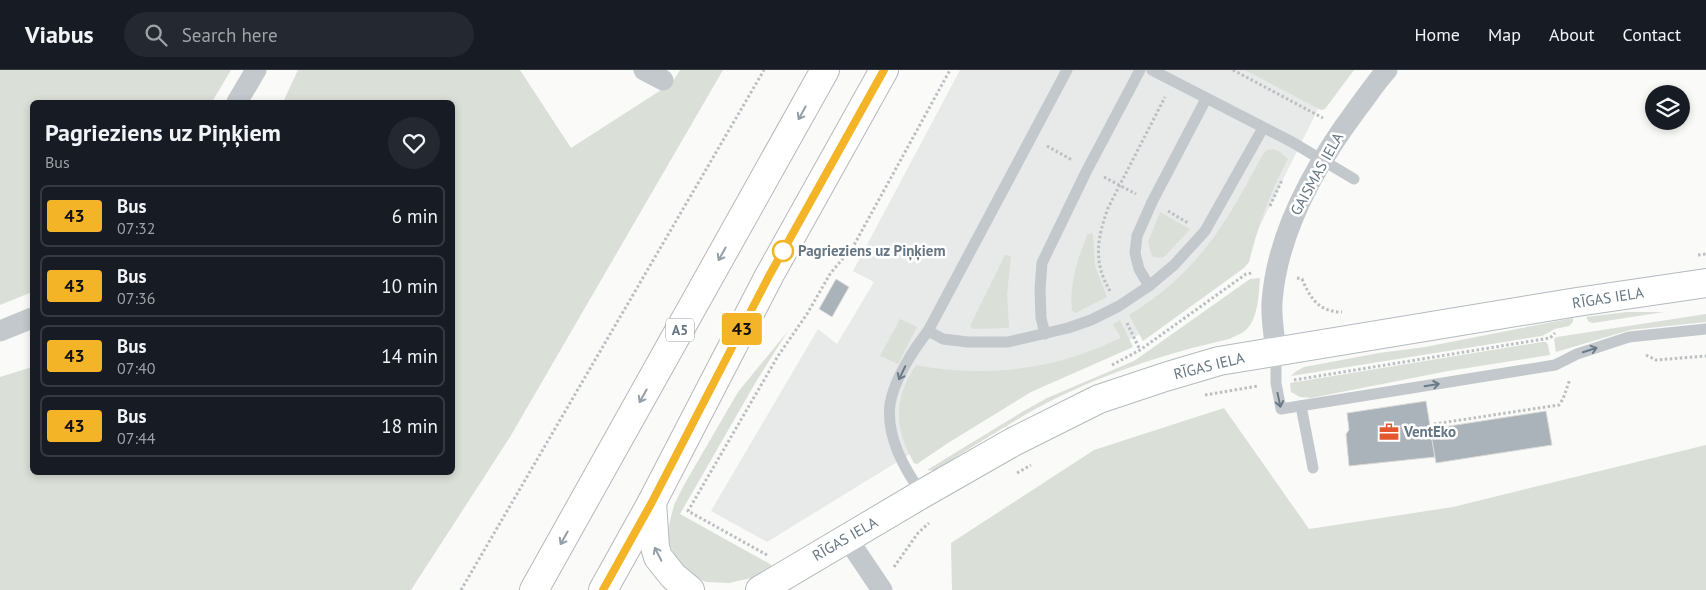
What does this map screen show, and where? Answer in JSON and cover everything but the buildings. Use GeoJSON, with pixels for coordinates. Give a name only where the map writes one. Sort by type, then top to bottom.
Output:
{"type":"FeatureCollection","features":[{"type":"Feature","properties":{"kind":"main road","name":"A5"},"geometry":{"type":"LineString","coordinates":[[534,590],[825,70]]}},
{"type":"Feature","properties":{"kind":"main road"},"geometry":{"type":"LineString","coordinates":[[603,590],[652,502],[769,276],[884,70]]}},
{"type":"Feature","properties":{"kind":"main road","name":"RĪGAS IELA"},"geometry":{"type":"LineString","coordinates":[[739,590],[773,582],[1013,442],[1099,399],[1164,376],[1219,361],[1276,351],[1706,283]]}},
{"type":"Feature","properties":{"kind":"main road"},"geometry":{"type":"LineString","coordinates":[[652,502],[654,547],[658,557],[673,576],[690,590]]}},
{"type":"Feature","properties":{"kind":"street"},"geometry":{"type":"LineString","coordinates":[[238,100],[256,70]]}},
{"type":"Feature","properties":{"kind":"street"},"geometry":{"type":"LineString","coordinates":[[644,70],[663,80]]}},
{"type":"Feature","properties":{"kind":"street","name":"GAISMAS IELA"},"geometry":{"type":"LineString","coordinates":[[1276,351],[1272,303],[1282,251],[1292,218],[1342,129],[1387,70]]}},
{"type":"Feature","properties":{"kind":"street"},"geometry":{"type":"LineString","coordinates":[[0,331],[30,319]]}},
{"type":"Feature","properties":{"kind":"street"},"geometry":{"type":"LineString","coordinates":[[847,538],[880,586]]}},
{"type":"Feature","properties":{"kind":"lane"},"geometry":{"type":"LineString","coordinates":[[922,494],[908,474],[899,455],[890,418],[890,403],[903,371],[916,347],[928,331],[1067,70]]}},
{"type":"Feature","properties":{"kind":"lane"},"geometry":{"type":"LineString","coordinates":[[1045,334],[1041,318],[1040,289],[1042,263],[1087,168],[1140,70]]}},
{"type":"Feature","properties":{"kind":"lane"},"geometry":{"type":"LineString","coordinates":[[1152,70],[1323,160],[1354,179]]}},
{"type":"Feature","properties":{"kind":"lane"},"geometry":{"type":"LineString","coordinates":[[1149,286],[1142,276],[1135,253],[1137,236],[1152,202],[1206,99]]}},
{"type":"Feature","properties":{"kind":"lane"},"geometry":{"type":"LineString","coordinates":[[928,331],[943,339],[968,342],[1008,342],[1068,328],[1091,320],[1119,306],[1149,286],[1174,265],[1205,231],[1263,128]]}},
{"type":"Feature","properties":{"kind":"lane"},"geometry":{"type":"LineString","coordinates":[[1276,351],[1276,383],[1281,410],[1555,366],[1577,354],[1629,337],[1706,329]]}},
{"type":"Feature","properties":{"kind":"lane"},"geometry":{"type":"LineString","coordinates":[[1301,406],[1312,468]]}},
{"type":"Feature","properties":{"kind":"path"},"geometry":{"type":"LineString","coordinates":[[461,590],[764,70]]}},
{"type":"Feature","properties":{"kind":"path"},"geometry":{"type":"LineString","coordinates":[[773,582],[780,562],[688,511],[778,356],[807,314],[830,274],[854,244],[950,70]]}},
{"type":"Feature","properties":{"kind":"path"},"geometry":{"type":"LineString","coordinates":[[1031,138],[1205,231]]}},
{"type":"Feature","properties":{"kind":"path"},"geometry":{"type":"LineString","coordinates":[[1201,396],[1550,338],[1555,333],[1563,331]]}},
{"type":"Feature","properties":{"kind":"path"},"geometry":{"type":"LineString","coordinates":[[1641,352],[1656,360],[1706,356]]}},
{"type":"Feature","properties":{"kind":"path"},"geometry":{"type":"LineString","coordinates":[[1434,424],[1559,404],[1563,399],[1572,374]]}},
{"type":"Feature","properties":{"kind":"path"},"geometry":{"type":"LineString","coordinates":[[1014,474],[1032,465]]}},
{"type":"Feature","properties":{"kind":"path"},"geometry":{"type":"LineString","coordinates":[[880,586],[918,533],[934,520]]}},
{"type":"Feature","properties":{"kind":"shaded area"},"geometry":{"type":"Polygon","coordinates":[[[0,70],[231,70],[213,100],[30,100],[30,293],[0,305],[0,70]]]}},
{"type":"Feature","properties":{"kind":"shaded area"},"geometry":{"type":"Polygon","coordinates":[[[298,70],[520,70],[571,148],[672,83],[680,70],[723,70],[510,437],[411,590],[0,590],[0,377],[30,368],[30,475],[455,475],[455,100],[284,100],[298,70]]]}},
{"type":"Feature","properties":{"kind":"shaded area"},"geometry":{"type":"Polygon","coordinates":[[[960,70],[1347,70],[1320,105],[1242,262],[1151,328],[1092,360],[1011,392],[767,542],[711,511],[818,329],[837,344],[874,282],[853,271],[960,70]]]}},
{"type":"Feature","properties":{"kind":"shaded area"},"geometry":{"type":"Polygon","coordinates":[[[1245,70],[1354,70],[1325,109],[1321,110],[1245,70]]]}},
{"type":"Feature","properties":{"kind":"shaded area"},"geometry":{"type":"Polygon","coordinates":[[[1273,149],[1288,159],[1265,209],[1249,262],[1244,268],[1143,341],[1129,315],[1174,282],[1192,264],[1223,225],[1263,154],[1267,150],[1273,149]]]}},
{"type":"Feature","properties":{"kind":"shaded area"},"geometry":{"type":"Polygon","coordinates":[[[1160,212],[1190,229],[1164,257],[1158,258],[1152,256],[1148,242],[1160,212]]]}},
{"type":"Feature","properties":{"kind":"shaded area"},"geometry":{"type":"Polygon","coordinates":[[[1093,234],[1095,266],[1107,297],[1075,313],[1072,310],[1071,300],[1073,281],[1087,235],[1093,234]]]}},
{"type":"Feature","properties":{"kind":"shaded area"},"geometry":{"type":"Polygon","coordinates":[[[1005,255],[1011,256],[1007,294],[1009,328],[972,329],[970,326],[1005,255]]]}},
{"type":"Feature","properties":{"kind":"shaded area"},"geometry":{"type":"Polygon","coordinates":[[[1260,278],[1254,318],[1247,329],[1241,334],[1229,339],[1180,351],[1108,375],[1039,407],[934,471],[927,470],[1047,398],[1134,361],[1250,279],[1260,278]]]}},
{"type":"Feature","properties":{"kind":"shaded area"},"geometry":{"type":"Polygon","coordinates":[[[1627,312],[1664,312],[1593,323],[1589,322],[1586,317],[1627,312]]]}},
{"type":"Feature","properties":{"kind":"shaded area"},"geometry":{"type":"Polygon","coordinates":[[[1706,314],[1706,322],[1630,330],[1556,352],[1554,339],[1557,337],[1706,314]]]}},
{"type":"Feature","properties":{"kind":"shaded area"},"geometry":{"type":"Polygon","coordinates":[[[1573,318],[1573,322],[1569,326],[1555,329],[1542,336],[1291,376],[1304,367],[1379,353],[1425,347],[1573,318]]]}},
{"type":"Feature","properties":{"kind":"shaded area"},"geometry":{"type":"Polygon","coordinates":[[[900,319],[917,327],[898,364],[880,356],[900,319]]]}},
{"type":"Feature","properties":{"kind":"shaded area"},"geometry":{"type":"Polygon","coordinates":[[[1120,320],[1133,347],[1031,392],[917,464],[914,463],[903,437],[899,414],[903,390],[916,365],[979,371],[1042,365],[1087,352],[1121,338],[1113,324],[1120,320]]]}},
{"type":"Feature","properties":{"kind":"shaded area"},"geometry":{"type":"Polygon","coordinates":[[[788,331],[757,380],[680,514],[773,567],[751,578],[729,583],[706,582],[689,574],[677,561],[669,543],[669,525],[674,505],[738,392],[788,331]]]}},
{"type":"Feature","properties":{"kind":"shaded area"},"geometry":{"type":"Polygon","coordinates":[[[1546,342],[1548,345],[1550,355],[1448,371],[1311,398],[1300,397],[1291,392],[1290,383],[1546,342]]]}},
{"type":"Feature","properties":{"kind":"shaded area"},"geometry":{"type":"Polygon","coordinates":[[[1224,408],[1309,529],[1453,507],[1706,445],[1706,590],[952,590],[951,543],[1094,450],[1224,408]]]}},
{"type":"Feature","properties":{"kind":"bus line","name":"43"},"geometry":{"type":"LineString","coordinates":[[603,590],[652,502],[769,276],[884,70]]}},
{"type":"Feature","properties":{"kind":"place","name":"Pagrieziens uz Piņķiem"},"geometry":{"type":"Point","coordinates":[783,251]}},
{"type":"Feature","properties":{"kind":"place","name":"VentEko"},"geometry":{"type":"Point","coordinates":[1389,432]}}]}
